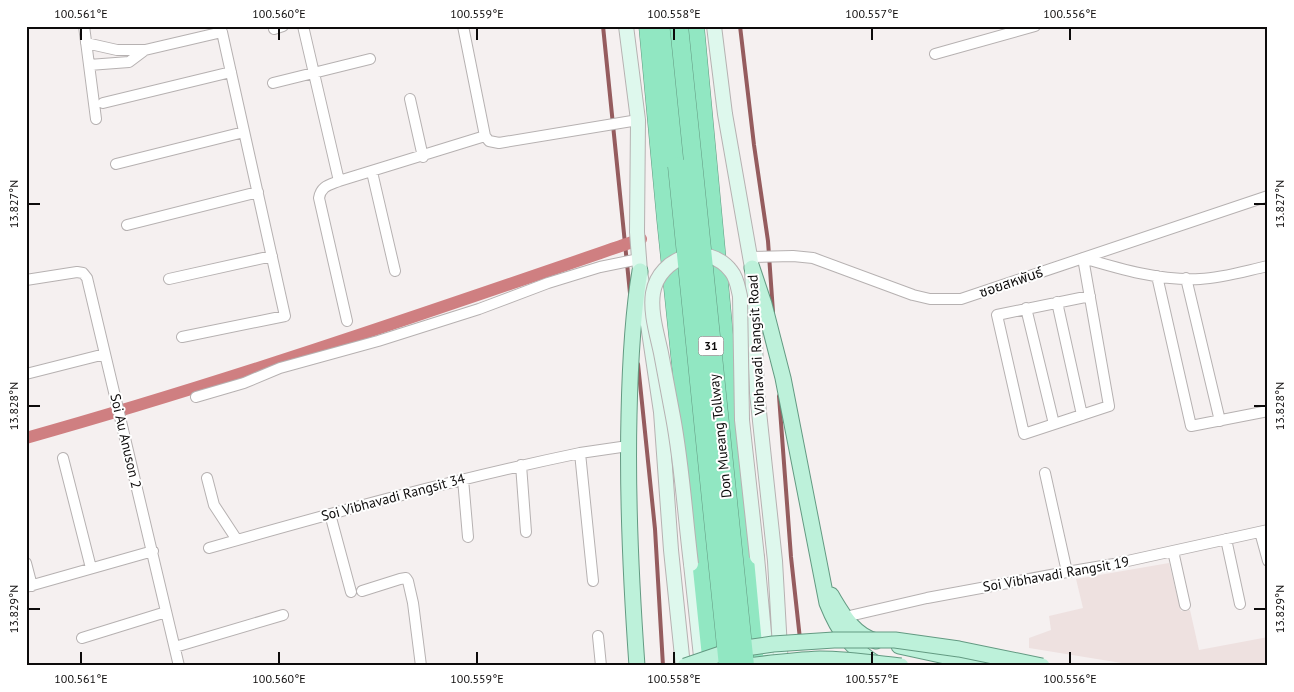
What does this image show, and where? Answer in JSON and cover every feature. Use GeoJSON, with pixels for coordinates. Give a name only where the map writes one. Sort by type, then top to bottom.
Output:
{"type":"FeatureCollection","features":[{"type":"Feature","properties":{"kind":"highway","name":"31"},"geometry":{"type":"LineString","coordinates":[[648,26],[712,666]]}},
{"type":"Feature","properties":{"kind":"highway","name":"Don Mueang Tollway"},"geometry":{"type":"LineString","coordinates":[[664,26],[695,360],[728,666]]}},
{"type":"Feature","properties":{"kind":"highway","name":"Don Mueang Tollway"},"geometry":{"type":"LineString","coordinates":[[679,26],[746,666]]}},
{"type":"Feature","properties":{"kind":"highway","name":"Vibhavadi Rangsit Road"},"geometry":{"type":"LineString","coordinates":[[694,26],[755,666]]}},
{"type":"Feature","properties":{"kind":"main road"},"geometry":{"type":"LineString","coordinates":[[626,26],[638,120],[637,232],[639,265],[661,412],[671,550],[684,666],[732,650],[774,644],[834,640],[895,640],[959,649],[1042,666]]}},
{"type":"Feature","properties":{"kind":"main road","name":"Vibhavadi Rangsit Road"},"geometry":{"type":"LineString","coordinates":[[714,26],[725,114],[755,261],[757,393],[775,561],[781,666]]}},
{"type":"Feature","properties":{"kind":"main road"},"geometry":{"type":"LineString","coordinates":[[702,666],[674,420],[656,332],[652,294],[662,270],[671,263],[690,255],[707,255],[722,262],[732,272],[740,296],[742,317],[740,388],[742,420],[767,666]]}},
{"type":"Feature","properties":{"kind":"main road"},"geometry":{"type":"LineString","coordinates":[[755,261],[783,378],[827,603],[835,624],[842,634],[861,654],[880,666]]}},
{"type":"Feature","properties":{"kind":"main road"},"geometry":{"type":"LineString","coordinates":[[637,666],[630,565],[628,446],[634,320],[639,265]]}},
{"type":"Feature","properties":{"kind":"main road"},"geometry":{"type":"LineString","coordinates":[[821,579],[850,625],[871,640],[991,666]]}},
{"type":"Feature","properties":{"kind":"main road"},"geometry":{"type":"LineString","coordinates":[[746,666],[820,659],[851,660],[901,666]]}},
{"type":"Feature","properties":{"kind":"street"},"geometry":{"type":"LineString","coordinates":[[84,26],[96,119]]}},
{"type":"Feature","properties":{"kind":"street"},"geometry":{"type":"LineString","coordinates":[[303,26],[339,182]]}},
{"type":"Feature","properties":{"kind":"street"},"geometry":{"type":"LineString","coordinates":[[463,26],[485,136],[489,141],[499,143],[638,120]]}},
{"type":"Feature","properties":{"kind":"street"},"geometry":{"type":"LineString","coordinates":[[935,54],[1035,26]]}},
{"type":"Feature","properties":{"kind":"street"},"geometry":{"type":"LineString","coordinates":[[86,43],[117,50],[145,50],[222,32],[285,316],[182,337]]}},
{"type":"Feature","properties":{"kind":"street"},"geometry":{"type":"LineString","coordinates":[[89,65],[129,62],[145,50]]}},
{"type":"Feature","properties":{"kind":"street"},"geometry":{"type":"LineString","coordinates":[[272,82],[370,59]]}},
{"type":"Feature","properties":{"kind":"street"},"geometry":{"type":"LineString","coordinates":[[104,103],[231,72]]}},
{"type":"Feature","properties":{"kind":"street"},"geometry":{"type":"LineString","coordinates":[[410,99],[423,157]]}},
{"type":"Feature","properties":{"kind":"street"},"geometry":{"type":"LineString","coordinates":[[116,164],[244,132]]}},
{"type":"Feature","properties":{"kind":"street"},"geometry":{"type":"LineString","coordinates":[[347,321],[319,198],[320,192],[324,187],[485,136]]}},
{"type":"Feature","properties":{"kind":"street"},"geometry":{"type":"LineString","coordinates":[[372,172],[395,271]]}},
{"type":"Feature","properties":{"kind":"street"},"geometry":{"type":"LineString","coordinates":[[127,225],[258,192]]}},
{"type":"Feature","properties":{"kind":"street","name":"ซอยสหพันธ์"},"geometry":{"type":"LineString","coordinates":[[755,261],[775,256],[813,258],[913,295],[930,299],[961,299],[1268,196]]}},
{"type":"Feature","properties":{"kind":"street"},"geometry":{"type":"LineString","coordinates":[[169,279],[272,256]]}},
{"type":"Feature","properties":{"kind":"street"},"geometry":{"type":"LineString","coordinates":[[1090,296],[997,315],[1024,434],[1109,406],[1090,296],[1083,258],[1121,269],[1157,276],[1186,278],[1216,277],[1268,266]]}},
{"type":"Feature","properties":{"kind":"street"},"geometry":{"type":"LineString","coordinates":[[196,397],[280,368],[452,318],[548,283],[600,268],[639,265]]}},
{"type":"Feature","properties":{"kind":"street","name":"Soi Au Anuson 2"},"geometry":{"type":"LineString","coordinates":[[26,280],[77,272],[83,273],[87,278],[179,666]]}},
{"type":"Feature","properties":{"kind":"street"},"geometry":{"type":"LineString","coordinates":[[1157,276],[1191,426],[1268,411]]}},
{"type":"Feature","properties":{"kind":"street"},"geometry":{"type":"LineString","coordinates":[[1186,278],[1220,421]]}},
{"type":"Feature","properties":{"kind":"street"},"geometry":{"type":"LineString","coordinates":[[1057,302],[1082,415]]}},
{"type":"Feature","properties":{"kind":"street"},"geometry":{"type":"LineString","coordinates":[[1026,308],[1054,424]]}},
{"type":"Feature","properties":{"kind":"street"},"geometry":{"type":"LineString","coordinates":[[26,374],[105,354]]}},
{"type":"Feature","properties":{"kind":"street","name":"Soi Vibhavadi Rangsit 34"},"geometry":{"type":"LineString","coordinates":[[209,548],[463,479],[580,453],[628,446]]}},
{"type":"Feature","properties":{"kind":"street"},"geometry":{"type":"LineString","coordinates":[[580,453],[593,581]]}},
{"type":"Feature","properties":{"kind":"street"},"geometry":{"type":"LineString","coordinates":[[63,458],[91,568]]}},
{"type":"Feature","properties":{"kind":"street"},"geometry":{"type":"LineString","coordinates":[[521,465],[526,532]]}},
{"type":"Feature","properties":{"kind":"street"},"geometry":{"type":"LineString","coordinates":[[1045,473],[1067,572]]}},
{"type":"Feature","properties":{"kind":"street"},"geometry":{"type":"LineString","coordinates":[[207,478],[214,505],[237,540]]}},
{"type":"Feature","properties":{"kind":"street"},"geometry":{"type":"LineString","coordinates":[[463,479],[468,536]]}},
{"type":"Feature","properties":{"kind":"street"},"geometry":{"type":"LineString","coordinates":[[330,514],[351,592]]}},
{"type":"Feature","properties":{"kind":"street"},"geometry":{"type":"LineString","coordinates":[[1264,531],[1268,561]]}},
{"type":"Feature","properties":{"kind":"street","name":"Soi Vibhavadi Rangsit 19"},"geometry":{"type":"LineString","coordinates":[[845,617],[927,598],[1173,552],[1264,531]]}},
{"type":"Feature","properties":{"kind":"street"},"geometry":{"type":"LineString","coordinates":[[1226,539],[1240,604]]}},
{"type":"Feature","properties":{"kind":"street"},"geometry":{"type":"LineString","coordinates":[[26,564],[29,586],[152,552]]}},
{"type":"Feature","properties":{"kind":"street"},"geometry":{"type":"LineString","coordinates":[[1173,552],[1185,605]]}},
{"type":"Feature","properties":{"kind":"street"},"geometry":{"type":"LineString","coordinates":[[362,591],[406,578],[413,603],[421,666]]}},
{"type":"Feature","properties":{"kind":"street"},"geometry":{"type":"LineString","coordinates":[[82,638],[166,612]]}},
{"type":"Feature","properties":{"kind":"street"},"geometry":{"type":"LineString","coordinates":[[175,647],[283,615]]}},
{"type":"Feature","properties":{"kind":"street"},"geometry":{"type":"LineString","coordinates":[[598,636],[601,666]]}},
{"type":"Feature","properties":{"kind":"shaded area"},"geometry":{"type":"Polygon","coordinates":[[[1169,563],[1181,611],[1190,610],[1199,650],[1268,637],[1268,666],[1140,666],[1029,648],[1029,638],[1051,630],[1049,616],[1083,608],[1076,579],[1169,563]]]}},
{"type":"Feature","properties":{"kind":"waterway"},"geometry":{"type":"LineString","coordinates":[[603,26],[630,293]]}},
{"type":"Feature","properties":{"kind":"waterway"},"geometry":{"type":"LineString","coordinates":[[740,26],[768,241],[773,312]]}},
{"type":"Feature","properties":{"kind":"waterway"},"geometry":{"type":"LineString","coordinates":[[26,438],[258,368],[641,239]]}},
{"type":"Feature","properties":{"kind":"waterway"},"geometry":{"type":"LineString","coordinates":[[638,364],[655,529],[663,666]]}},
{"type":"Feature","properties":{"kind":"waterway"},"geometry":{"type":"LineString","coordinates":[[779,396],[791,557],[800,639]]}}]}
